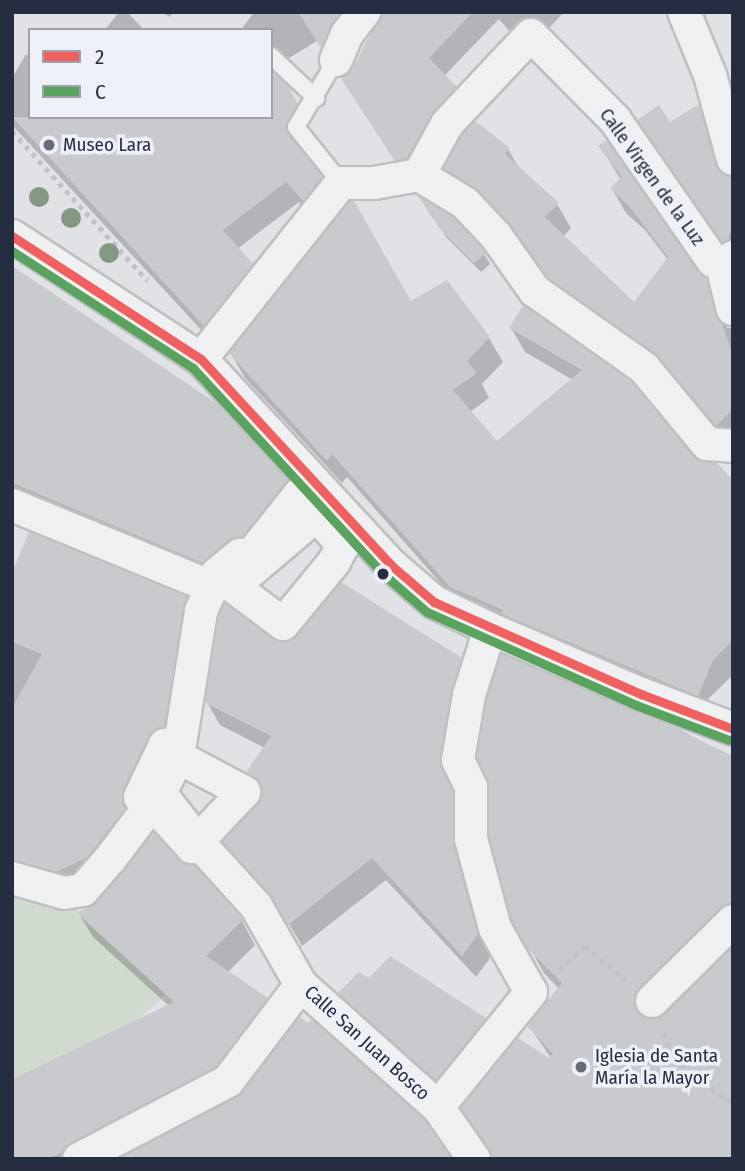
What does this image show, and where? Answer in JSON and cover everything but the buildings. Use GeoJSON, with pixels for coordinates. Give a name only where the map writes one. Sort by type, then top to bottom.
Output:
{"type":"FeatureCollection","features":[{"type":"Feature","properties":{"kind":"street"},"geometry":{"type":"LineString","coordinates":[[336,60],[347,34],[364,12]]}},
{"type":"Feature","properties":{"kind":"street"},"geometry":{"type":"LineString","coordinates":[[684,12],[710,75],[733,159]]}},
{"type":"Feature","properties":{"kind":"street","name":"Calle Virgen de la Luz"},"geometry":{"type":"LineString","coordinates":[[419,174],[447,124],[531,35],[615,120],[723,259]]}},
{"type":"Feature","properties":{"kind":"street"},"geometry":{"type":"LineString","coordinates":[[201,359],[341,183],[374,183],[419,174],[465,203],[496,236],[535,291],[645,368],[707,444],[733,446]]}},
{"type":"Feature","properties":{"kind":"street"},"geometry":{"type":"LineString","coordinates":[[12,236],[201,359],[325,508],[435,602],[490,629],[733,729]]}},
{"type":"Feature","properties":{"kind":"street"},"geometry":{"type":"LineString","coordinates":[[723,259],[733,309]]}},
{"type":"Feature","properties":{"kind":"street"},"geometry":{"type":"LineString","coordinates":[[12,505],[220,584],[283,624],[334,562],[343,545],[325,508]]}},
{"type":"Feature","properties":{"kind":"street"},"geometry":{"type":"LineString","coordinates":[[178,757],[201,611],[220,584],[244,576],[325,508]]}},
{"type":"Feature","properties":{"kind":"street"},"geometry":{"type":"LineString","coordinates":[[438,1107],[531,992],[495,928],[471,839],[471,787],[458,760],[470,695],[490,629]]}},
{"type":"Feature","properties":{"kind":"street"},"geometry":{"type":"LineString","coordinates":[[156,799],[139,797],[165,745],[178,757],[244,792],[198,842]]}},
{"type":"Feature","properties":{"kind":"street"},"geometry":{"type":"LineString","coordinates":[[12,878],[64,893],[83,890],[156,799]]}},
{"type":"Feature","properties":{"kind":"street","name":"Calle San Juan Bosco"},"geometry":{"type":"LineString","coordinates":[[156,799],[256,906],[300,985],[438,1107],[474,1159]]}},
{"type":"Feature","properties":{"kind":"street"},"geometry":{"type":"LineString","coordinates":[[652,1001],[733,921]]}},
{"type":"Feature","properties":{"kind":"street"},"geometry":{"type":"LineString","coordinates":[[89,1156],[228,1081],[300,985]]}},
{"type":"Feature","properties":{"kind":"lane"},"geometry":{"type":"LineString","coordinates":[[273,58],[316,98]]}},
{"type":"Feature","properties":{"kind":"lane"},"geometry":{"type":"LineString","coordinates":[[336,60],[316,98],[296,127],[341,183]]}},
{"type":"Feature","properties":{"kind":"path"},"geometry":{"type":"LineString","coordinates":[[12,131],[144,274],[151,286]]}},
{"type":"Feature","properties":{"kind":"path"},"geometry":{"type":"LineString","coordinates":[[531,992],[585,946],[652,1001]]}},
{"type":"Feature","properties":{"kind":"path"},"geometry":{"type":"LineString","coordinates":[[674,1054],[679,1064],[733,1104]]}},
{"type":"Feature","properties":{"kind":"shaded area"},"geometry":{"type":"Polygon","coordinates":[[[13,890],[80,909],[77,914],[165,994],[142,1017],[12,1079],[13,890]]]}},
{"type":"Feature","properties":{"kind":"transit line","name":"2"},"geometry":{"type":"LineString","coordinates":[[12,236],[201,359],[391,565],[434,602],[641,694],[733,729]]}},
{"type":"Feature","properties":{"kind":"transit line","name":"C"},"geometry":{"type":"LineString","coordinates":[[12,251],[193,368],[382,573],[427,612],[636,705],[729,740]]}},
{"type":"Feature","properties":{"kind":"place","name":"Museo Lara"},"geometry":{"type":"Point","coordinates":[49,145]}},
{"type":"Feature","properties":{"kind":"place","name":"Iglesia de Santa María la Mayor"},"geometry":{"type":"Point","coordinates":[581,1067]}}]}
